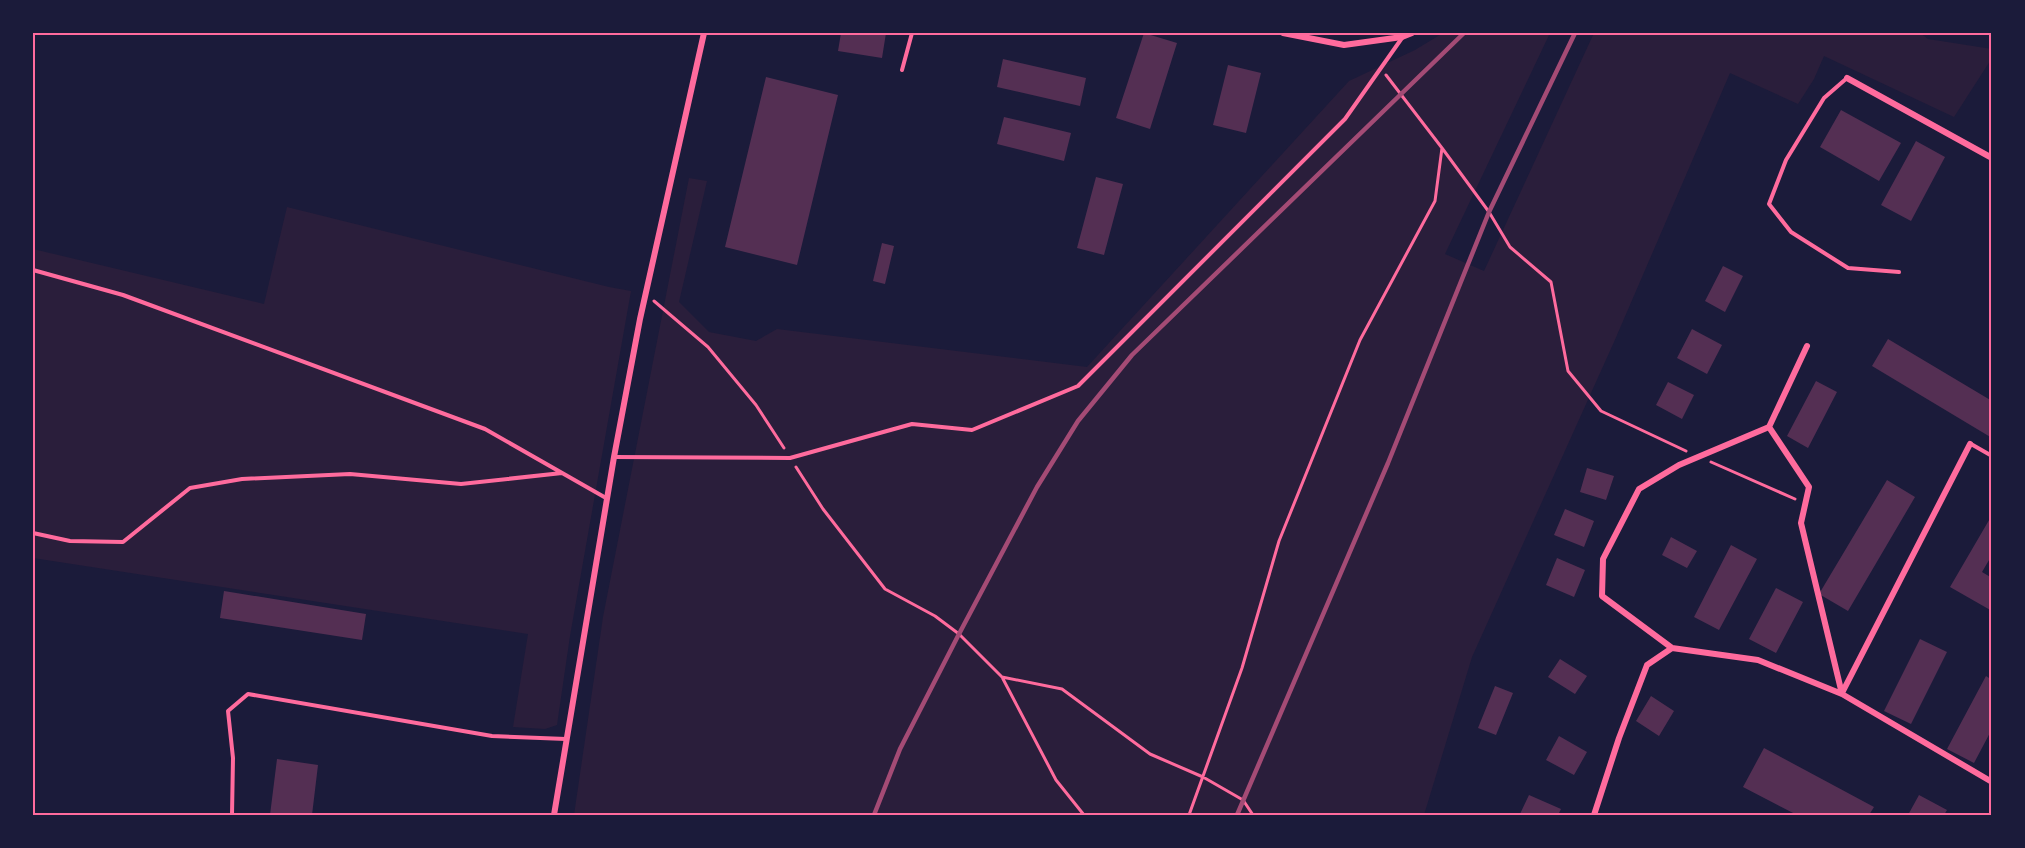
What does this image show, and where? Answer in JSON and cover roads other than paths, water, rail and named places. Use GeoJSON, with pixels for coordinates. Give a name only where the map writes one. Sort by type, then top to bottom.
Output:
{"type":"FeatureCollection","features":[{"type":"Feature","properties":{"kind":"street"},"geometry":{"type":"LineString","coordinates":[[554,815],[606,498],[646,294],[704,33]]}},
{"type":"Feature","properties":{"kind":"street"},"geometry":{"type":"LineString","coordinates":[[1283,33],[1344,45],[1402,38],[1412,33]]}},
{"type":"Feature","properties":{"kind":"street"},"geometry":{"type":"LineString","coordinates":[[1847,78],[1992,158]]}},
{"type":"Feature","properties":{"kind":"street"},"geometry":{"type":"LineString","coordinates":[[1807,346],[1769,427],[1679,465],[1639,489],[1603,559],[1602,596],[1672,648],[1758,660],[1842,694],[1992,782]]}},
{"type":"Feature","properties":{"kind":"street"},"geometry":{"type":"LineString","coordinates":[[1769,427],[1809,487],[1801,523],[1842,694]]}},
{"type":"Feature","properties":{"kind":"street"},"geometry":{"type":"LineString","coordinates":[[1842,694],[1970,444]]}},
{"type":"Feature","properties":{"kind":"street"},"geometry":{"type":"LineString","coordinates":[[1594,815],[1619,738],[1647,665],[1672,648]]}},
{"type":"Feature","properties":{"kind":"lane"},"geometry":{"type":"LineString","coordinates":[[902,70],[912,33]]}},
{"type":"Feature","properties":{"kind":"lane"},"geometry":{"type":"LineString","coordinates":[[614,457],[790,458],[912,424],[972,430],[1078,386],[1345,119],[1402,38]]}},
{"type":"Feature","properties":{"kind":"lane"},"geometry":{"type":"LineString","coordinates":[[1847,78],[1824,98],[1786,160],[1769,204],[1791,232],[1848,268],[1899,272]]}},
{"type":"Feature","properties":{"kind":"lane"},"geometry":{"type":"LineString","coordinates":[[33,270],[123,295],[485,429],[606,498]]}},
{"type":"Feature","properties":{"kind":"lane"},"geometry":{"type":"LineString","coordinates":[[1970,444],[1992,456]]}},
{"type":"Feature","properties":{"kind":"lane"},"geometry":{"type":"LineString","coordinates":[[33,533],[70,541],[123,542],[190,488],[242,479],[350,474],[461,484],[562,473]]}},
{"type":"Feature","properties":{"kind":"lane"},"geometry":{"type":"LineString","coordinates":[[232,815],[233,758],[228,711],[248,694],[492,736],[566,739]]}},
{"type":"Feature","properties":{"kind":"railway"},"geometry":{"type":"LineString","coordinates":[[874,815],[900,749],[959,634],[1037,487],[1078,421],[1132,355],[1464,33]]}},
{"type":"Feature","properties":{"kind":"railway"},"geometry":{"type":"LineString","coordinates":[[1237,815],[1388,463],[1489,212],[1575,33]]}}]}
